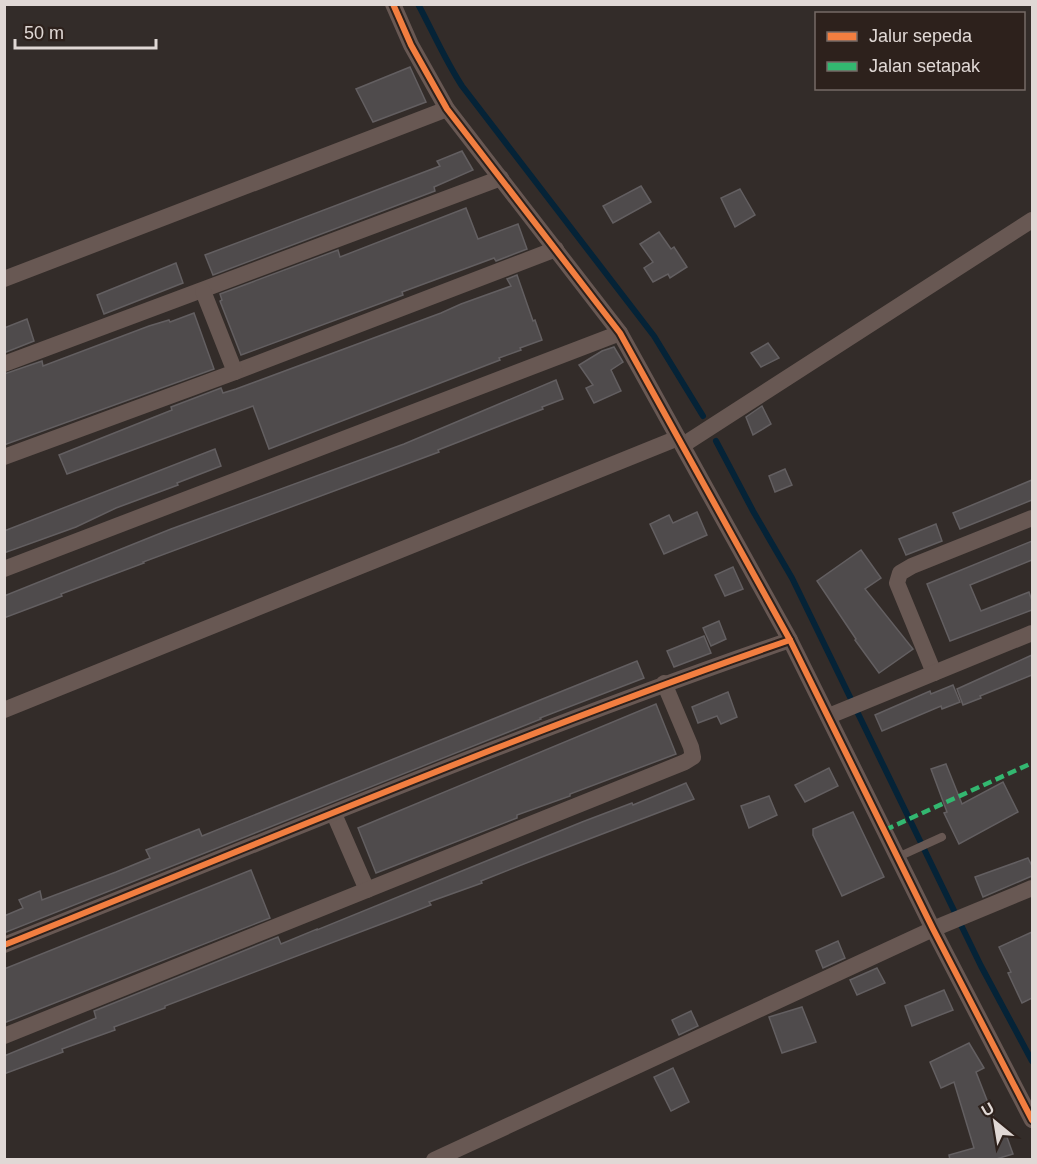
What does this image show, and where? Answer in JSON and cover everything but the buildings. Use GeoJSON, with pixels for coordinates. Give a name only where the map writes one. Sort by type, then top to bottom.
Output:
{"type":"FeatureCollection","features":[{"type":"Feature","properties":{"kind":"street"},"geometry":{"type":"LineString","coordinates":[[393,4],[411,45],[447,109],[620,333],[790,640],[834,714],[1032,1120]]}},
{"type":"Feature","properties":{"kind":"street"},"geometry":{"type":"LineString","coordinates":[[4,279],[447,109]]}},
{"type":"Feature","properties":{"kind":"street"},"geometry":{"type":"LineString","coordinates":[[4,364],[501,178]]}},
{"type":"Feature","properties":{"kind":"street"},"geometry":{"type":"LineString","coordinates":[[4,710],[681,441],[1032,220]]}},
{"type":"Feature","properties":{"kind":"street"},"geometry":{"type":"LineString","coordinates":[[4,458],[556,249]]}},
{"type":"Feature","properties":{"kind":"street"},"geometry":{"type":"LineString","coordinates":[[203,291],[235,372]]}},
{"type":"Feature","properties":{"kind":"street"},"geometry":{"type":"LineString","coordinates":[[4,569],[620,333]]}},
{"type":"Feature","properties":{"kind":"street"},"geometry":{"type":"LineString","coordinates":[[934,673],[897,583],[900,573],[912,566],[1032,518]]}},
{"type":"Feature","properties":{"kind":"street"},"geometry":{"type":"LineString","coordinates":[[834,714],[1032,633]]}},
{"type":"Feature","properties":{"kind":"street"},"geometry":{"type":"LineString","coordinates":[[4,945],[476,755],[664,683],[790,640]]}},
{"type":"Feature","properties":{"kind":"street"},"geometry":{"type":"LineString","coordinates":[[4,1036],[685,762],[693,757],[691,747],[664,683]]}},
{"type":"Feature","properties":{"kind":"street"},"geometry":{"type":"LineString","coordinates":[[334,814],[367,890]]}},
{"type":"Feature","properties":{"kind":"street"},"geometry":{"type":"LineString","coordinates":[[434,1160],[938,927],[1032,888]]}},
{"type":"Feature","properties":{"kind":"lane"},"geometry":{"type":"LineString","coordinates":[[904,854],[938,839]]}},
{"type":"Feature","properties":{"kind":"waterway"},"geometry":{"type":"LineString","coordinates":[[418,4],[462,86],[654,336],[703,416]]}},
{"type":"Feature","properties":{"kind":"waterway"},"geometry":{"type":"LineString","coordinates":[[716,441],[792,578],[981,966],[1032,1061]]}},
{"type":"Feature","properties":{"kind":"marked path"},"geometry":{"type":"LineString","coordinates":[[885,830],[1032,763]]}},
{"type":"Feature","properties":{"kind":"cycle path"},"geometry":{"type":"LineString","coordinates":[[393,4],[411,45],[447,109],[620,333],[790,640],[933,929],[1032,1120]]}},
{"type":"Feature","properties":{"kind":"cycle path"},"geometry":{"type":"LineString","coordinates":[[4,945],[494,749],[790,640]]}}]}
